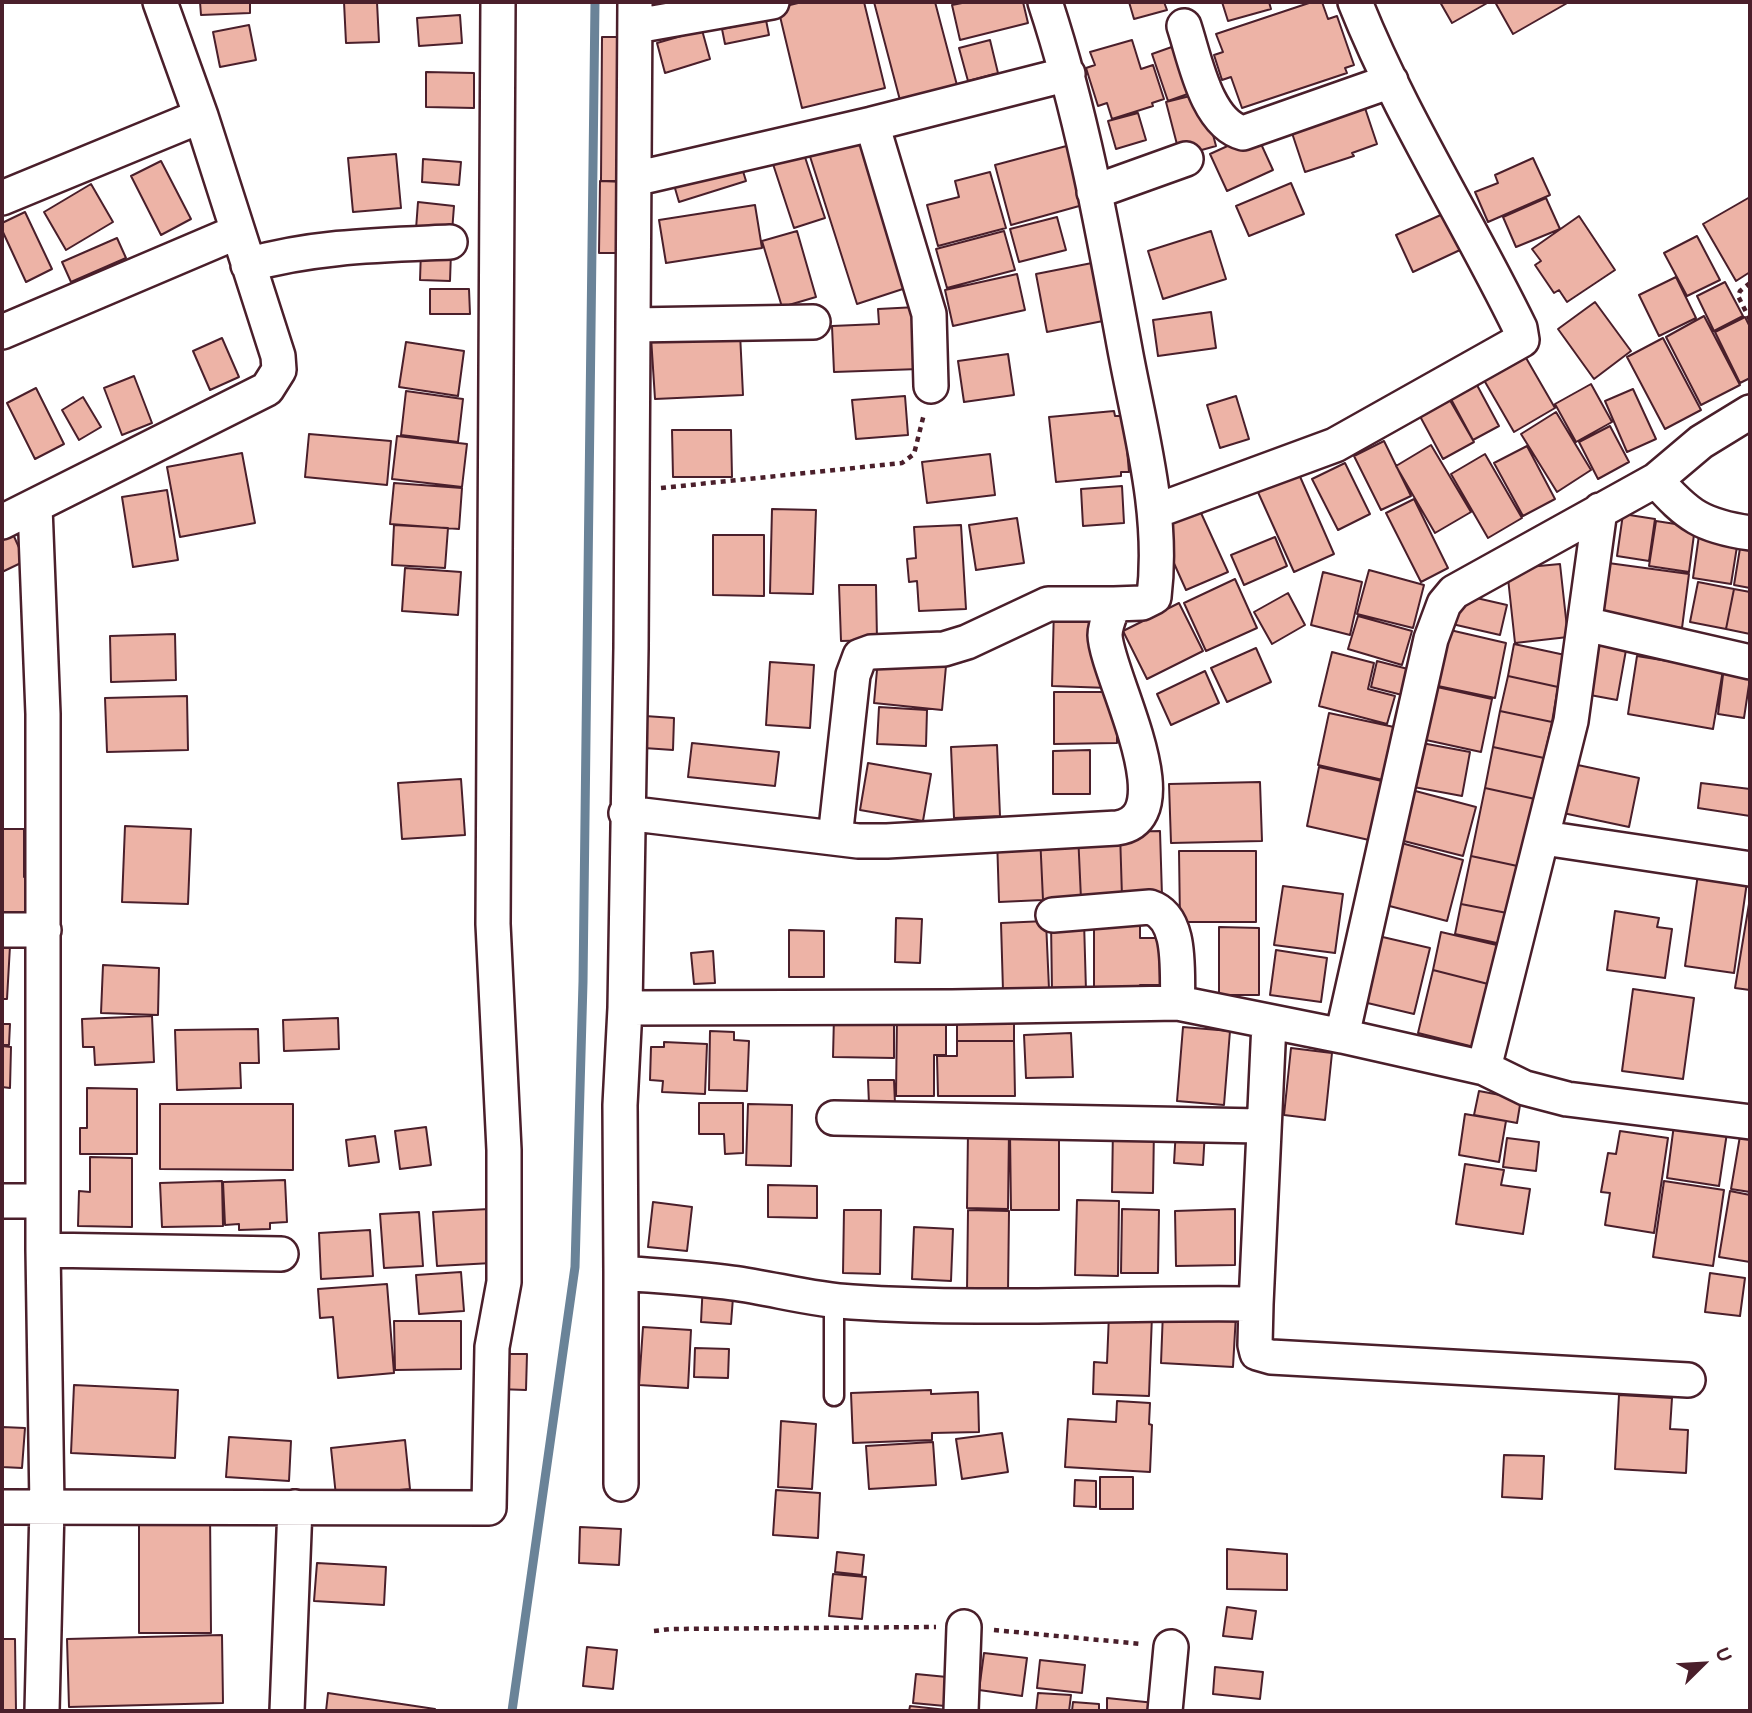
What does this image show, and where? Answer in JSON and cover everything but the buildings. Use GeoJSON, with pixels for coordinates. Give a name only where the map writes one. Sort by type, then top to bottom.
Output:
{"type":"FeatureCollection","features":[{"type":"Feature","properties":{"kind":"street"},"geometry":{"type":"LineString","coordinates":[[2,522],[267,389],[279,370],[278,356],[201,116],[160,2]]}},
{"type":"Feature","properties":{"kind":"street"},"geometry":{"type":"LineString","coordinates":[[2,1507],[489,1508],[492,1347],[504,1282],[504,1150],[493,924],[498,2]]}},
{"type":"Feature","properties":{"kind":"street"},"geometry":{"type":"LineString","coordinates":[[621,1484],[620,1105],[625,1008],[636,14],[772,2]]}},
{"type":"Feature","properties":{"kind":"street"},"geometry":{"type":"LineString","coordinates":[[835,838],[853,675],[860,656],[871,652],[944,649],[967,642],[1048,604],[1142,603],[1154,597],[1156,511],[1094,192],[1068,74],[1045,2]]}},
{"type":"Feature","properties":{"kind":"street"},"geometry":{"type":"LineString","coordinates":[[1156,511],[1335,445],[1522,340],[1520,328],[1485,257],[1391,81],[1355,2]]}},
{"type":"Feature","properties":{"kind":"street"},"geometry":{"type":"LineString","coordinates":[[1184,26],[1219,115],[1231,130],[1243,133],[1391,81]]}},
{"type":"Feature","properties":{"kind":"street"},"geometry":{"type":"LineString","coordinates":[[634,179],[872,124],[1068,74]]}},
{"type":"Feature","properties":{"kind":"street"},"geometry":{"type":"LineString","coordinates":[[2,198],[201,116]]}},
{"type":"Feature","properties":{"kind":"street"},"geometry":{"type":"LineString","coordinates":[[872,124],[929,314],[931,386]]}},
{"type":"Feature","properties":{"kind":"street"},"geometry":{"type":"LineString","coordinates":[[1094,192],[1186,159]]}},
{"type":"Feature","properties":{"kind":"street"},"geometry":{"type":"LineString","coordinates":[[2,332],[237,232]]}},
{"type":"Feature","properties":{"kind":"street"},"geometry":{"type":"LineString","coordinates":[[248,265],[278,257],[333,249],[450,242]]}},
{"type":"Feature","properties":{"kind":"street"},"geometry":{"type":"LineString","coordinates":[[633,325],[813,322]]}},
{"type":"Feature","properties":{"kind":"street"},"geometry":{"type":"LineString","coordinates":[[1342,1036],[1431,639],[1444,604],[1454,592],[1656,480],[1701,442],[1750,412]]}},
{"type":"Feature","properties":{"kind":"street"},"geometry":{"type":"LineString","coordinates":[[1656,480],[1697,520],[1722,529],[1750,533]]}},
{"type":"Feature","properties":{"kind":"street"},"geometry":{"type":"LineString","coordinates":[[35,507],[43,714],[43,1250],[47,1507],[43,1711]]}},
{"type":"Feature","properties":{"kind":"street"},"geometry":{"type":"LineString","coordinates":[[1484,1068],[1544,838],[1571,721],[1601,510]]}},
{"type":"Feature","properties":{"kind":"street"},"geometry":{"type":"LineString","coordinates":[[626,813],[835,838],[887,841],[1116,828],[1133,824],[1140,817],[1144,803],[1140,748],[1105,634],[1114,604]]}},
{"type":"Feature","properties":{"kind":"street"},"geometry":{"type":"LineString","coordinates":[[1585,624],[1750,662]]}},
{"type":"Feature","properties":{"kind":"street"},"geometry":{"type":"LineString","coordinates":[[1544,838],[1750,869]]}},
{"type":"Feature","properties":{"kind":"street"},"geometry":{"type":"LineString","coordinates":[[1053,915],[1150,908],[1158,910],[1165,915],[1172,931],[1178,1003]]}},
{"type":"Feature","properties":{"kind":"street"},"geometry":{"type":"LineString","coordinates":[[2,930],[44,930]]}},
{"type":"Feature","properties":{"kind":"street"},"geometry":{"type":"LineString","coordinates":[[625,1008],[1178,1003],[1484,1068],[1525,1088],[1567,1099],[1750,1122]]}},
{"type":"Feature","properties":{"kind":"street"},"geometry":{"type":"LineString","coordinates":[[1269,1023],[1262,1126],[1255,1345],[1257,1353],[1271,1357],[1688,1381]]}},
{"type":"Feature","properties":{"kind":"street"},"geometry":{"type":"LineString","coordinates":[[834,1118],[1262,1126]]}},
{"type":"Feature","properties":{"kind":"street"},"geometry":{"type":"LineString","coordinates":[[2,1201],[43,1201]]}},
{"type":"Feature","properties":{"kind":"street"},"geometry":{"type":"LineString","coordinates":[[43,1250],[281,1254]]}},
{"type":"Feature","properties":{"kind":"street"},"geometry":{"type":"LineString","coordinates":[[621,1273],[734,1283],[834,1301],[986,1307],[1156,1302],[1256,1304]]}},
{"type":"Feature","properties":{"kind":"street"},"geometry":{"type":"LineString","coordinates":[[287,1711],[295,1507]]}},
{"type":"Feature","properties":{"kind":"street"},"geometry":{"type":"LineString","coordinates":[[961,1711],[964,1627]]}},
{"type":"Feature","properties":{"kind":"street"},"geometry":{"type":"LineString","coordinates":[[1165,1711],[1171,1647]]}},
{"type":"Feature","properties":{"kind":"lane"},"geometry":{"type":"LineString","coordinates":[[834,1301],[834,1396]]}},
{"type":"Feature","properties":{"kind":"path"},"geometry":{"type":"LineString","coordinates":[[1750,283],[1738,296],[1750,320]]}},
{"type":"Feature","properties":{"kind":"path"},"geometry":{"type":"LineString","coordinates":[[631,491],[906,461],[914,454],[931,386]]}},
{"type":"Feature","properties":{"kind":"path"},"geometry":{"type":"LineString","coordinates":[[654,1632],[712,1628],[964,1627],[1171,1647]]}},
{"type":"Feature","properties":{"kind":"waterway"},"geometry":{"type":"LineString","coordinates":[[512,1711],[575,1267],[583,982],[595,2]]}}]}
